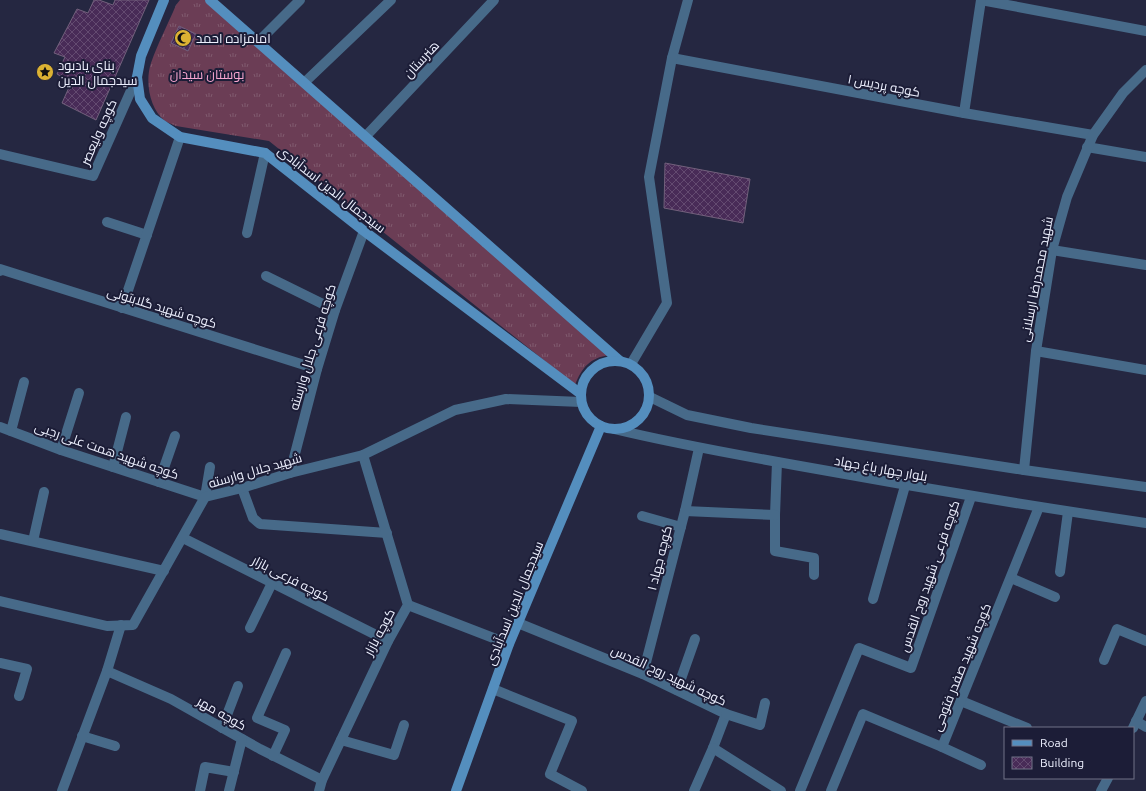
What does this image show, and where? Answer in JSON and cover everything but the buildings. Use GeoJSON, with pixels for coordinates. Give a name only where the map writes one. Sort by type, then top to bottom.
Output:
{"type":"FeatureCollection","features":[{"type":"Feature","properties":{"kind":"main road","name":"سیدجمال الدین اسدآبادی"},"geometry":{"type":"LineString","coordinates":[[164,0],[141,56],[137,77],[140,99],[152,118],[180,137],[265,153],[581,398]]}},
{"type":"Feature","properties":{"kind":"main road"},"geometry":{"type":"LineString","coordinates":[[210,0],[305,82],[620,361]]}},
{"type":"Feature","properties":{"kind":"main road"},"geometry":{"type":"LineString","coordinates":[[608,361],[620,361],[631,364],[639,370],[649,387],[650,397],[647,407],[642,416],[634,424],[624,428],[614,429],[601,426],[590,418],[585,411],[581,398],[583,383],[589,373],[598,365],[608,361]]}},
{"type":"Feature","properties":{"kind":"main road","name":"سیدجمال الدین اسدآبادی"},"geometry":{"type":"LineString","coordinates":[[456,791],[509,644],[601,426]]}},
{"type":"Feature","properties":{"kind":"street"},"geometry":{"type":"LineString","coordinates":[[258,42],[300,0]]}},
{"type":"Feature","properties":{"kind":"street"},"geometry":{"type":"LineString","coordinates":[[305,82],[391,0]]}},
{"type":"Feature","properties":{"kind":"street","name":"هنرستان"},"geometry":{"type":"LineString","coordinates":[[366,136],[494,0]]}},
{"type":"Feature","properties":{"kind":"street"},"geometry":{"type":"LineString","coordinates":[[631,364],[667,304],[650,177],[672,58],[688,0]]}},
{"type":"Feature","properties":{"kind":"street"},"geometry":{"type":"LineString","coordinates":[[964,114],[981,0],[1146,31]]}},
{"type":"Feature","properties":{"kind":"street","name":"کوچه پردیس ۱"},"geometry":{"type":"LineString","coordinates":[[672,58],[964,114],[1093,135]]}},
{"type":"Feature","properties":{"kind":"street","name":"شهید محمدرضا ارسلانی"},"geometry":{"type":"LineString","coordinates":[[1024,470],[1036,351],[1052,250],[1066,196],[1093,135],[1123,93],[1146,70]]}},
{"type":"Feature","properties":{"kind":"street","name":"کوچه ولیعصر"},"geometry":{"type":"LineString","coordinates":[[0,154],[93,176],[137,77]]}},
{"type":"Feature","properties":{"kind":"street"},"geometry":{"type":"LineString","coordinates":[[122,308],[180,137]]}},
{"type":"Feature","properties":{"kind":"street"},"geometry":{"type":"LineString","coordinates":[[1087,147],[1146,157]]}},
{"type":"Feature","properties":{"kind":"street"},"geometry":{"type":"LineString","coordinates":[[247,233],[265,153]]}},
{"type":"Feature","properties":{"kind":"street"},"geometry":{"type":"LineString","coordinates":[[106,222],[147,235]]}},
{"type":"Feature","properties":{"kind":"street","name":"کوچه فرعی جلال وارسته"},"geometry":{"type":"LineString","coordinates":[[290,473],[317,369],[335,310],[364,231]]}},
{"type":"Feature","properties":{"kind":"street"},"geometry":{"type":"LineString","coordinates":[[1052,250],[1146,265]]}},
{"type":"Feature","properties":{"kind":"street","name":"کوچه شهید گلابتونی"},"geometry":{"type":"LineString","coordinates":[[0,270],[317,369]]}},
{"type":"Feature","properties":{"kind":"street"},"geometry":{"type":"LineString","coordinates":[[266,276],[335,310]]}},
{"type":"Feature","properties":{"kind":"street"},"geometry":{"type":"LineString","coordinates":[[1036,351],[1146,370]]}},
{"type":"Feature","properties":{"kind":"street"},"geometry":{"type":"LineString","coordinates":[[11,431],[24,382]]}},
{"type":"Feature","properties":{"kind":"street"},"geometry":{"type":"LineString","coordinates":[[61,450],[79,393]]}},
{"type":"Feature","properties":{"kind":"street","name":"بلوار چهار باغ جهاد"},"geometry":{"type":"LineString","coordinates":[[650,397],[687,415],[751,428],[1024,470],[1146,487]]}},
{"type":"Feature","properties":{"kind":"street","name":"شهید جلال وارسته"},"geometry":{"type":"LineString","coordinates":[[0,600],[107,626],[132,625],[205,497],[242,488],[290,473],[363,455],[455,410],[506,399],[581,398]]}},
{"type":"Feature","properties":{"kind":"street"},"geometry":{"type":"LineString","coordinates":[[113,467],[126,417]]}},
{"type":"Feature","properties":{"kind":"street","name":"کوچه شهید همت علی رجبی"},"geometry":{"type":"LineString","coordinates":[[0,427],[61,450],[205,497]]}},
{"type":"Feature","properties":{"kind":"street","name":"بلوار چهار باغ جهاد"},"geometry":{"type":"LineString","coordinates":[[614,429],[662,441],[905,486],[1039,508],[1146,523]]}},
{"type":"Feature","properties":{"kind":"street"},"geometry":{"type":"LineString","coordinates":[[159,482],[175,436]]}},
{"type":"Feature","properties":{"kind":"street","name":"کوچه جهاد ۱"},"geometry":{"type":"LineString","coordinates":[[643,674],[685,511],[699,448]]}},
{"type":"Feature","properties":{"kind":"street","name":"کوچه بازار"},"geometry":{"type":"LineString","coordinates":[[319,791],[322,780],[388,641],[408,605],[363,455]]}},
{"type":"Feature","properties":{"kind":"street"},"geometry":{"type":"LineString","coordinates":[[777,462],[775,552],[814,558],[814,575]]}},
{"type":"Feature","properties":{"kind":"street"},"geometry":{"type":"LineString","coordinates":[[205,497],[210,466]]}},
{"type":"Feature","properties":{"kind":"street"},"geometry":{"type":"LineString","coordinates":[[873,599],[905,486]]}},
{"type":"Feature","properties":{"kind":"street"},"geometry":{"type":"LineString","coordinates":[[242,488],[253,518],[260,524],[387,532]]}},
{"type":"Feature","properties":{"kind":"street"},"geometry":{"type":"LineString","coordinates":[[33,541],[44,492]]}},
{"type":"Feature","properties":{"kind":"street","name":"کوچه فرعی شهید روح القدس"},"geometry":{"type":"LineString","coordinates":[[800,791],[860,648],[911,668],[971,497]]}},
{"type":"Feature","properties":{"kind":"street","name":"کوچه شهید صفدر فتوحی"},"geometry":{"type":"LineString","coordinates":[[832,791],[863,714],[942,747],[1039,508]]}},
{"type":"Feature","properties":{"kind":"street"},"geometry":{"type":"LineString","coordinates":[[685,511],[775,515]]}},
{"type":"Feature","properties":{"kind":"street"},"geometry":{"type":"LineString","coordinates":[[1060,572],[1068,512]]}},
{"type":"Feature","properties":{"kind":"street"},"geometry":{"type":"LineString","coordinates":[[642,516],[681,527]]}},
{"type":"Feature","properties":{"kind":"street"},"geometry":{"type":"LineString","coordinates":[[0,534],[164,571]]}},
{"type":"Feature","properties":{"kind":"street","name":"کوچه فرعی بازار"},"geometry":{"type":"LineString","coordinates":[[182,538],[388,641]]}},
{"type":"Feature","properties":{"kind":"street"},"geometry":{"type":"LineString","coordinates":[[1011,578],[1055,597]]}},
{"type":"Feature","properties":{"kind":"street"},"geometry":{"type":"LineString","coordinates":[[250,628],[272,583]]}},
{"type":"Feature","properties":{"kind":"street"},"geometry":{"type":"LineString","coordinates":[[408,605],[509,644]]}},
{"type":"Feature","properties":{"kind":"street","name":"کوچه شهید روح القدس"},"geometry":{"type":"LineString","coordinates":[[518,624],[643,674],[726,714],[694,791]]}},
{"type":"Feature","properties":{"kind":"street"},"geometry":{"type":"LineString","coordinates":[[62,791],[107,671],[121,625]]}},
{"type":"Feature","properties":{"kind":"street"},"geometry":{"type":"LineString","coordinates":[[1104,660],[1118,629],[1146,641]]}},
{"type":"Feature","properties":{"kind":"street"},"geometry":{"type":"LineString","coordinates":[[677,690],[695,639]]}},
{"type":"Feature","properties":{"kind":"street"},"geometry":{"type":"LineString","coordinates":[[273,756],[285,730],[257,718],[286,653]]}},
{"type":"Feature","properties":{"kind":"street"},"geometry":{"type":"LineString","coordinates":[[0,663],[27,669],[19,696]]}},
{"type":"Feature","properties":{"kind":"street","name":"کوچه مهر"},"geometry":{"type":"LineString","coordinates":[[107,671],[171,699],[273,756],[322,780]]}},
{"type":"Feature","properties":{"kind":"street"},"geometry":{"type":"LineString","coordinates":[[222,728],[238,686]]}},
{"type":"Feature","properties":{"kind":"street"},"geometry":{"type":"LineString","coordinates":[[493,689],[572,721],[550,774],[582,791]]}},
{"type":"Feature","properties":{"kind":"street"},"geometry":{"type":"LineString","coordinates":[[961,701],[1025,727]]}},
{"type":"Feature","properties":{"kind":"street"},"geometry":{"type":"LineString","coordinates":[[1146,701],[1134,725],[1146,726]]}},
{"type":"Feature","properties":{"kind":"street"},"geometry":{"type":"LineString","coordinates":[[726,714],[760,725],[765,703]]}},
{"type":"Feature","properties":{"kind":"street"},"geometry":{"type":"LineString","coordinates":[[341,740],[394,755],[404,725]]}},
{"type":"Feature","properties":{"kind":"street"},"geometry":{"type":"LineString","coordinates":[[82,736],[115,746]]}},
{"type":"Feature","properties":{"kind":"street"},"geometry":{"type":"LineString","coordinates":[[229,791],[242,739]]}},
{"type":"Feature","properties":{"kind":"street"},"geometry":{"type":"LineString","coordinates":[[942,747],[981,765]]}},
{"type":"Feature","properties":{"kind":"street"},"geometry":{"type":"LineString","coordinates":[[713,748],[781,791]]}},
{"type":"Feature","properties":{"kind":"street"},"geometry":{"type":"LineString","coordinates":[[200,791],[205,767],[234,772]]}},
{"type":"Feature","properties":{"kind":"street"},"geometry":{"type":"LineString","coordinates":[[1101,791],[1107,779]]}},
{"type":"Feature","properties":{"kind":"green space","name":"بوستان سیدان"},"geometry":{"type":"Polygon","coordinates":[[[180,0],[206,0],[609,355],[597,358],[588,364],[584,368],[575,385],[269,141],[176,126],[165,121],[155,109],[152,102],[148,78],[151,63],[160,41],[176,5],[180,0]]]}},
{"type":"Feature","properties":{"kind":"place","name":"امامزاده احمد"},"geometry":{"type":"Point","coordinates":[183,38]}},
{"type":"Feature","properties":{"kind":"place","name":"بنای یادبود سیدجمال الدین"},"geometry":{"type":"Point","coordinates":[45,72]}}]}
